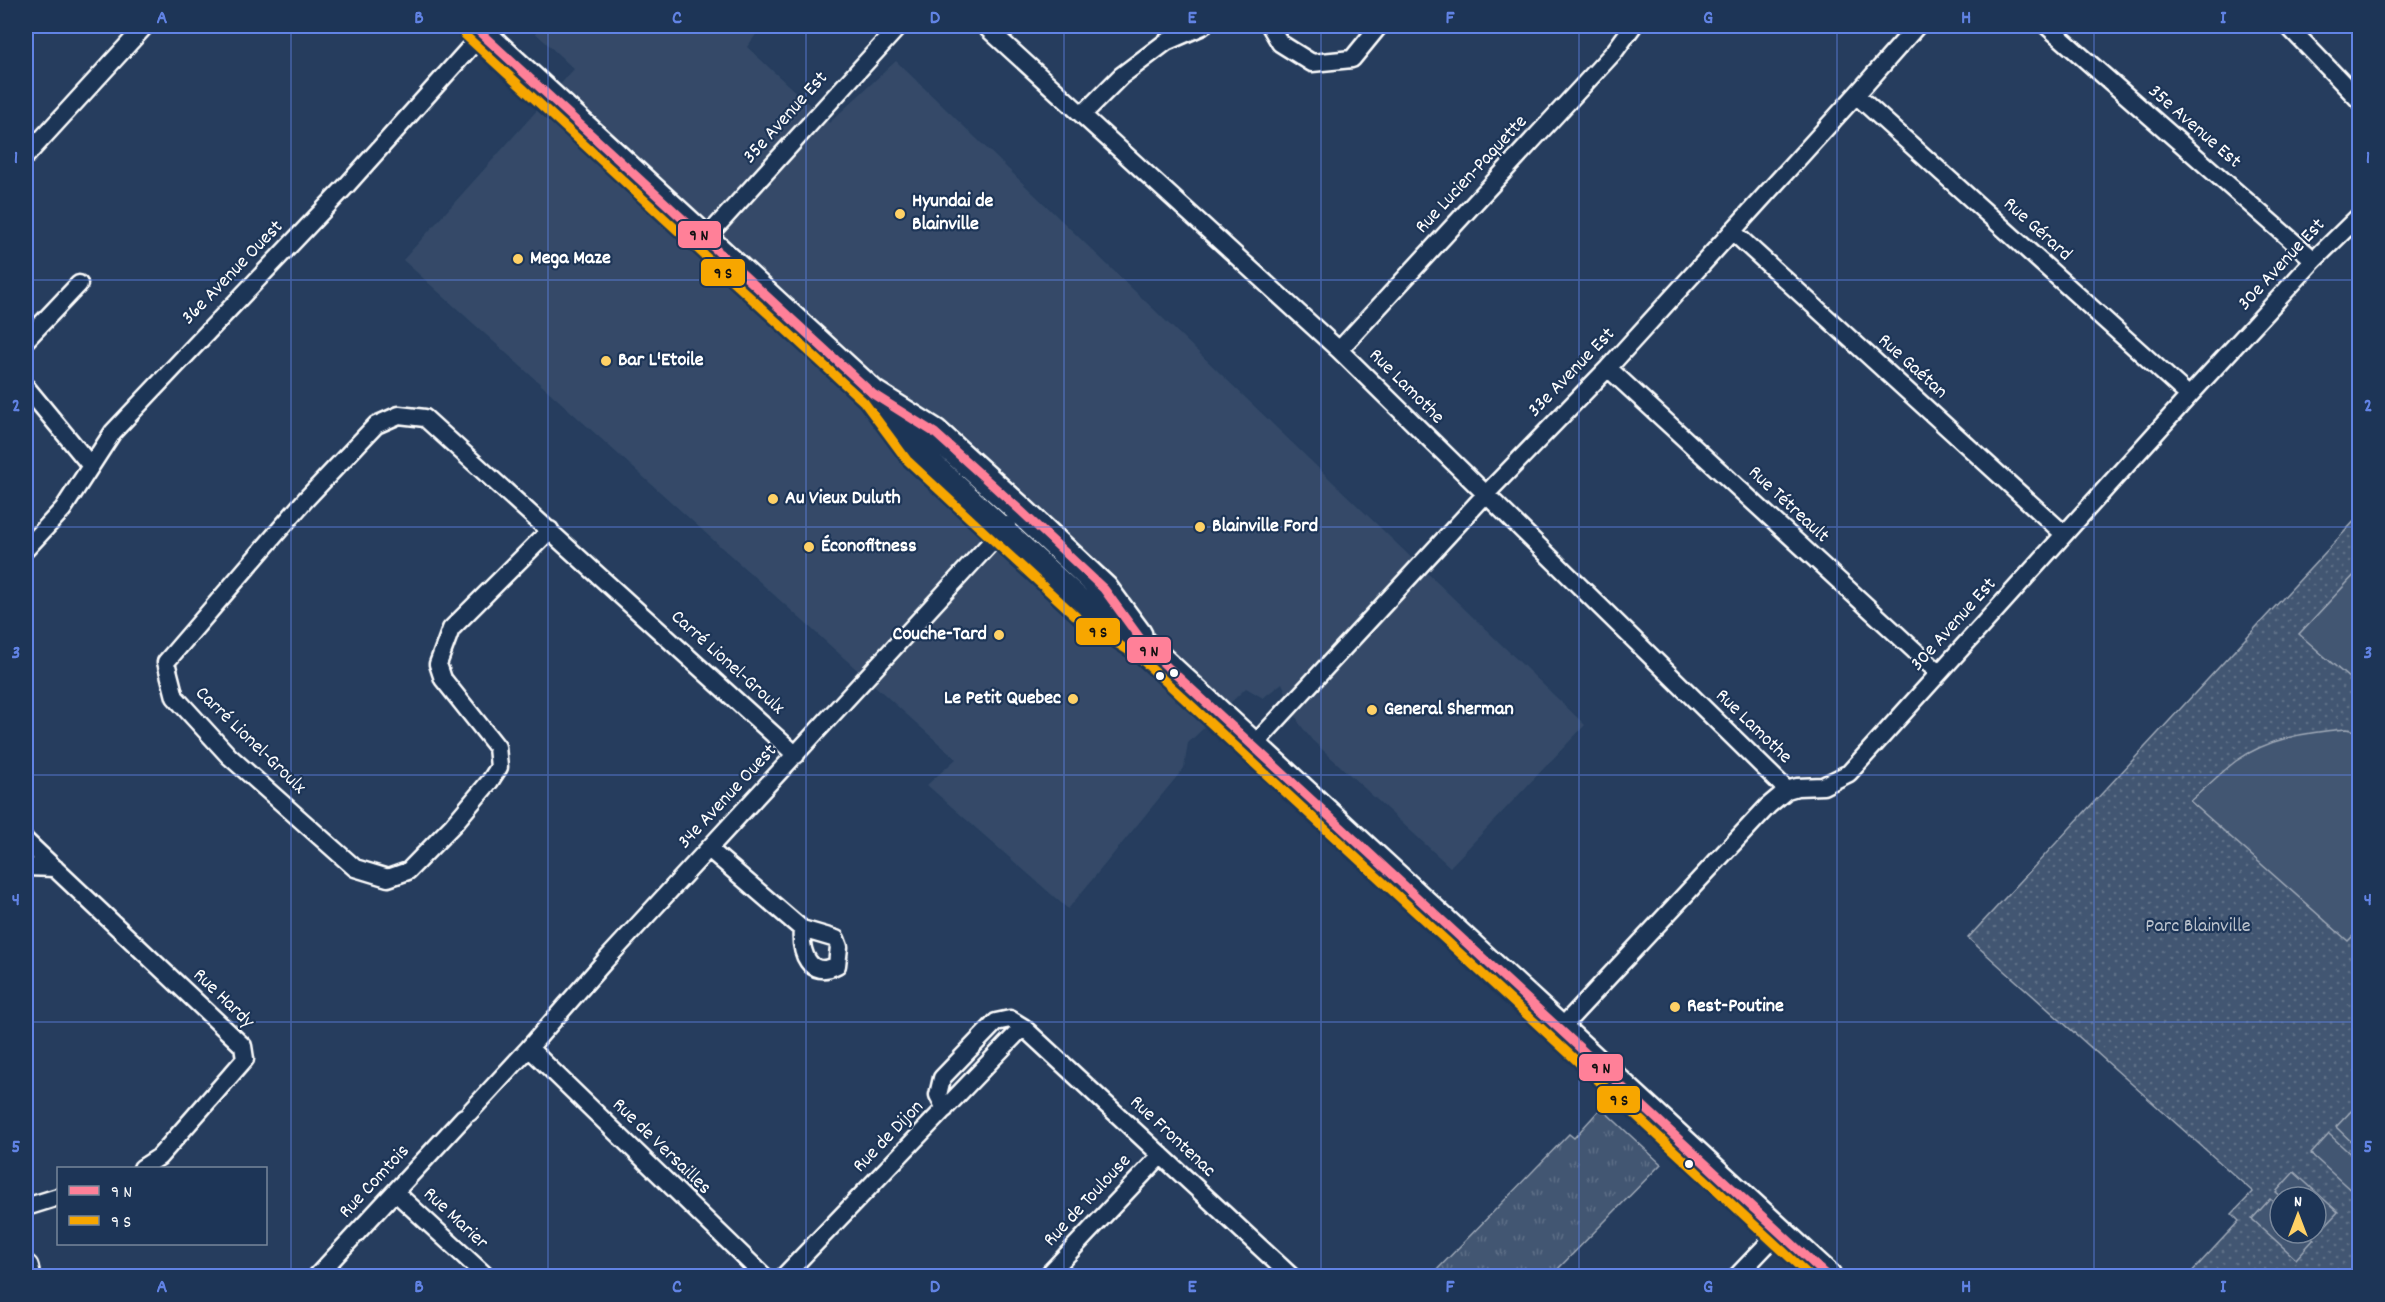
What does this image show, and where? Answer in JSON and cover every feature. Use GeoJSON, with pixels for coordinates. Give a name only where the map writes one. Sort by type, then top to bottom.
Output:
{"type":"FeatureCollection","features":[{"type":"Feature","properties":{"kind":"main road"},"geometry":{"type":"LineString","coordinates":[[478,30],[873,394],[935,433],[1021,511],[1104,589],[1147,648]]}},
{"type":"Feature","properties":{"kind":"main road"},"geometry":{"type":"LineString","coordinates":[[873,394],[916,452],[1001,531],[1086,609],[1147,648],[1827,1276]]}},
{"type":"Feature","properties":{"kind":"street"},"geometry":{"type":"LineString","coordinates":[[26,156],[146,26]]}},
{"type":"Feature","properties":{"kind":"street","name":"35e Avenue Est"},"geometry":{"type":"LineString","coordinates":[[705,239],[899,26]]}},
{"type":"Feature","properties":{"kind":"street","name":"Rue Lamothe"},"geometry":{"type":"LineString","coordinates":[[985,26],[1339,350],[1787,790]]}},
{"type":"Feature","properties":{"kind":"street"},"geometry":{"type":"LineString","coordinates":[[1083,114],[1121,76],[1166,42],[1203,26]]}},
{"type":"Feature","properties":{"kind":"street"},"geometry":{"type":"LineString","coordinates":[[1270,26],[1280,43],[1312,63],[1352,59],[1379,26]]}},
{"type":"Feature","properties":{"kind":"street","name":"Rue Lucien-Paquette"},"geometry":{"type":"LineString","coordinates":[[1339,350],[1614,52],[1633,26]]}},
{"type":"Feature","properties":{"kind":"street","name":"33e Avenue Est"},"geometry":{"type":"LineString","coordinates":[[1253,746],[1485,495],[1608,368],[1917,26]]}},
{"type":"Feature","properties":{"kind":"street","name":"35e Avenue Est"},"geometry":{"type":"LineString","coordinates":[[2047,26],[2314,260]]}},
{"type":"Feature","properties":{"kind":"street"},"geometry":{"type":"LineString","coordinates":[[2288,26],[2360,101]]}},
{"type":"Feature","properties":{"kind":"street","name":"36e Avenue Ouest"},"geometry":{"type":"LineString","coordinates":[[26,549],[63,509],[113,432],[347,185],[478,30]]}},
{"type":"Feature","properties":{"kind":"street","name":"Rue Gérard"},"geometry":{"type":"LineString","coordinates":[[1856,95],[2189,396]]}},
{"type":"Feature","properties":{"kind":"street","name":"30e Avenue Est"},"geometry":{"type":"LineString","coordinates":[[1787,790],[1797,787],[1823,786],[1849,773],[2189,396],[2314,260],[2360,215]]}},
{"type":"Feature","properties":{"kind":"street","name":"Rue Gaétan"},"geometry":{"type":"LineString","coordinates":[[1732,231],[2064,534]]}},
{"type":"Feature","properties":{"kind":"street"},"geometry":{"type":"LineString","coordinates":[[26,340],[79,284]]}},
{"type":"Feature","properties":{"kind":"street","name":"Rue Tétreault"},"geometry":{"type":"LineString","coordinates":[[1608,368],[1939,673]]}},
{"type":"Feature","properties":{"kind":"street"},"geometry":{"type":"LineString","coordinates":[[26,387],[91,466]]}},
{"type":"Feature","properties":{"kind":"street","name":"Carré Lionel-Groulx"},"geometry":{"type":"LineString","coordinates":[[550,530],[451,629],[438,664],[443,679],[497,747],[500,767],[453,825],[408,871],[388,878],[355,868],[229,756],[175,698],[166,662],[306,499],[376,425],[399,415],[425,418],[550,530],[796,755]]}},
{"type":"Feature","properties":{"kind":"street","name":"34e Avenue Ouest"},"geometry":{"type":"LineString","coordinates":[[467,1115],[604,962],[1021,511]]}},
{"type":"Feature","properties":{"kind":"street"},"geometry":{"type":"LineString","coordinates":[[1560,1029],[1768,806],[1787,790]]}},
{"type":"Feature","properties":{"kind":"street","name":"Rue Hardy"},"geometry":{"type":"LineString","coordinates":[[26,841],[243,1046],[245,1059],[159,1157],[144,1167]]}},
{"type":"Feature","properties":{"kind":"street"},"geometry":{"type":"LineString","coordinates":[[709,849],[802,929]]}},
{"type":"Feature","properties":{"kind":"street"},"geometry":{"type":"LineString","coordinates":[[26,867],[55,868]]}},
{"type":"Feature","properties":{"kind":"street"},"geometry":{"type":"LineString","coordinates":[[945,1108],[938,1095],[942,1078],[996,1022],[1010,1019],[1023,1027]]}},
{"type":"Feature","properties":{"kind":"street","name":"Rue de Dijon"},"geometry":{"type":"LineString","coordinates":[[784,1276],[1023,1027]]}},
{"type":"Feature","properties":{"kind":"street","name":"Rue Frontenac"},"geometry":{"type":"LineString","coordinates":[[1023,1027],[1291,1276]]}},
{"type":"Feature","properties":{"kind":"street","name":"Rue de Versailles"},"geometry":{"type":"LineString","coordinates":[[529,1048],[764,1276]]}},
{"type":"Feature","properties":{"kind":"street","name":"Rue Comtois"},"geometry":{"type":"LineString","coordinates":[[317,1276],[467,1115]]}},
{"type":"Feature","properties":{"kind":"street","name":"Rue de Toulouse"},"geometry":{"type":"LineString","coordinates":[[1047,1276],[1161,1155]]}},
{"type":"Feature","properties":{"kind":"street","name":"Rue Marier"},"geometry":{"type":"LineString","coordinates":[[395,1192],[486,1276]]}},
{"type":"Feature","properties":{"kind":"street"},"geometry":{"type":"LineString","coordinates":[[26,1207],[57,1197]]}},
{"type":"Feature","properties":{"kind":"street"},"geometry":{"type":"LineString","coordinates":[[1737,1276],[1779,1232]]}},
{"type":"Feature","properties":{"kind":"street"},"geometry":{"type":"LineString","coordinates":[[26,1267],[28,1276]]}},
{"type":"Feature","properties":{"kind":"shaded area"},"geometry":{"type":"Polygon","coordinates":[[[528,26],[762,26],[747,47],[829,123],[896,61],[1585,725],[1450,867],[1312,740],[1299,723],[1282,683],[1263,698],[1246,688],[1188,743],[1184,768],[1068,909],[927,785],[956,759],[403,260],[574,69],[528,26]]]}},
{"type":"Feature","properties":{"kind":"green space","name":"Parc Blainville"},"geometry":{"type":"Polygon","coordinates":[[[2359,516],[2359,1276],[2188,1276],[2239,1221],[2232,1214],[2253,1192],[1968,938],[2359,516]]]}},
{"type":"Feature","properties":{"kind":"green space"},"geometry":{"type":"Polygon","coordinates":[[[2359,570],[2359,687],[2299,634],[2359,570]]]}},
{"type":"Feature","properties":{"kind":"green space"},"geometry":{"type":"Polygon","coordinates":[[[2346,729],[2360,732],[2359,930],[2348,941],[2190,801],[2236,761],[2262,747],[2303,734],[2346,729]]]}},
{"type":"Feature","properties":{"kind":"green space"},"geometry":{"type":"Polygon","coordinates":[[[1601,1108],[1661,1164],[1551,1276],[1431,1276],[1569,1134],[1574,1138],[1601,1108]]]}},
{"type":"Feature","properties":{"kind":"green space"},"geometry":{"type":"Polygon","coordinates":[[[2354,1108],[2359,1113],[2359,1149],[2336,1127],[2354,1108]]]}},
{"type":"Feature","properties":{"kind":"green space"},"geometry":{"type":"Polygon","coordinates":[[[2329,1134],[2359,1162],[2359,1189],[2355,1194],[2311,1154],[2329,1134]]]}},
{"type":"Feature","properties":{"kind":"green space"},"geometry":{"type":"Polygon","coordinates":[[[2294,1172],[2308,1185],[2282,1185],[2294,1172]]]}},
{"type":"Feature","properties":{"kind":"green space"},"geometry":{"type":"Polygon","coordinates":[[[2268,1201],[2268,1234],[2252,1219],[2268,1201]]]}},
{"type":"Feature","properties":{"kind":"green space"},"geometry":{"type":"Polygon","coordinates":[[[2328,1203],[2338,1212],[2328,1223],[2328,1203]]]}},
{"type":"Feature","properties":{"kind":"green space"},"geometry":{"type":"Polygon","coordinates":[[[2281,1245],[2309,1245],[2296,1259],[2281,1245]]]}},
{"type":"Feature","properties":{"kind":"transit line"},"geometry":{"type":"LineString","coordinates":[[473,26],[873,394],[935,433],[1021,511],[1104,589],[1147,648],[1827,1276]]}},
{"type":"Feature","properties":{"kind":"transit line"},"geometry":{"type":"LineString","coordinates":[[465,35],[864,402],[907,460],[993,540],[1079,619],[1140,658],[1810,1276]]}},
{"type":"Feature","properties":{"kind":"place","name":"Hyundai de Blainville"},"geometry":{"type":"Point","coordinates":[900,214]}},
{"type":"Feature","properties":{"kind":"place","name":"Mega Maze"},"geometry":{"type":"Point","coordinates":[518,259]}},
{"type":"Feature","properties":{"kind":"place","name":"Bar L'Etoile"},"geometry":{"type":"Point","coordinates":[606,361]}},
{"type":"Feature","properties":{"kind":"place","name":"Au Vieux Duluth"},"geometry":{"type":"Point","coordinates":[773,499]}},
{"type":"Feature","properties":{"kind":"place","name":"Blainville Ford"},"geometry":{"type":"Point","coordinates":[1200,527]}},
{"type":"Feature","properties":{"kind":"place","name":"Éconofitness"},"geometry":{"type":"Point","coordinates":[809,547]}},
{"type":"Feature","properties":{"kind":"place","name":"Couche-Tard"},"geometry":{"type":"Point","coordinates":[999,635]}},
{"type":"Feature","properties":{"kind":"place","name":"Le Petit Quebec"},"geometry":{"type":"Point","coordinates":[1073,699]}},
{"type":"Feature","properties":{"kind":"place","name":"General Sherman"},"geometry":{"type":"Point","coordinates":[1372,710]}},
{"type":"Feature","properties":{"kind":"place","name":"Rest-Poutine"},"geometry":{"type":"Point","coordinates":[1675,1007]}}]}
